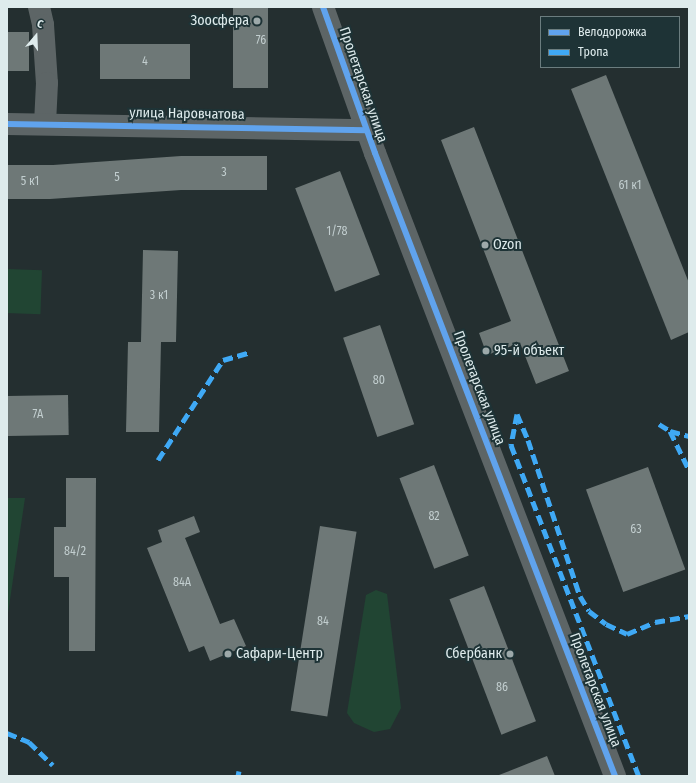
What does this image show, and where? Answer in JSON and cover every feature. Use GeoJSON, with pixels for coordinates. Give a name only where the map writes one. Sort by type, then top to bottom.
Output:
{"type":"FeatureCollection","features":[{"type":"Feature","properties":{"kind":"street"},"geometry":{"type":"LineString","coordinates":[[39,7],[43,25],[47,83],[44,124]]}},
{"type":"Feature","properties":{"kind":"street","name":"Пролетарская улица"},"geometry":{"type":"LineString","coordinates":[[323,7],[366,130],[615,776]]}},
{"type":"Feature","properties":{"kind":"street","name":"улица Наровчатова"},"geometry":{"type":"LineString","coordinates":[[7,124],[366,130]]}},
{"type":"Feature","properties":{"kind":"green space"},"geometry":{"type":"Polygon","coordinates":[[[7,269],[42,270],[40,314],[7,313],[7,269]]]}},
{"type":"Feature","properties":{"kind":"green space"},"geometry":{"type":"Polygon","coordinates":[[[7,498],[25,498],[7,620],[7,498]]]}},
{"type":"Feature","properties":{"kind":"green space"},"geometry":{"type":"Polygon","coordinates":[[[376,590],[387,594],[401,708],[390,729],[374,732],[354,723],[347,713],[366,595],[376,590]]]}},
{"type":"Feature","properties":{"kind":"building"},"geometry":{"type":"Polygon","coordinates":[[[233,7],[268,7],[268,88],[233,88],[233,7]]]}},
{"type":"Feature","properties":{"kind":"building"},"geometry":{"type":"Polygon","coordinates":[[[7,32],[29,32],[29,71],[7,71],[7,32]]]}},
{"type":"Feature","properties":{"kind":"building"},"geometry":{"type":"Polygon","coordinates":[[[100,44],[190,44],[190,79],[100,79],[100,44]]]}},
{"type":"Feature","properties":{"kind":"building"},"geometry":{"type":"Polygon","coordinates":[[[606,75],[689,283],[689,332],[671,340],[571,89],[606,75]]]}},
{"type":"Feature","properties":{"kind":"building"},"geometry":{"type":"Polygon","coordinates":[[[474,127],[569,371],[536,384],[520,343],[487,355],[479,333],[511,321],[441,140],[474,127]]]}},
{"type":"Feature","properties":{"kind":"building"},"geometry":{"type":"Polygon","coordinates":[[[181,156],[267,156],[267,190],[181,190],[50,199],[7,199],[7,165],[53,165],[181,156]]]}},
{"type":"Feature","properties":{"kind":"building"},"geometry":{"type":"Polygon","coordinates":[[[340,171],[380,275],[335,292],[295,188],[340,171]]]}},
{"type":"Feature","properties":{"kind":"building"},"geometry":{"type":"Polygon","coordinates":[[[143,250],[178,251],[176,342],[161,342],[159,432],[126,432],[128,342],[141,342],[143,250]]]}},
{"type":"Feature","properties":{"kind":"building"},"geometry":{"type":"Polygon","coordinates":[[[380,325],[414,424],[377,437],[343,338],[380,325]]]}},
{"type":"Feature","properties":{"kind":"building"},"geometry":{"type":"Polygon","coordinates":[[[68,395],[69,435],[8,436],[7,396],[68,395]]]}},
{"type":"Feature","properties":{"kind":"building"},"geometry":{"type":"Polygon","coordinates":[[[434,465],[469,556],[434,569],[399,478],[434,465]]]}},
{"type":"Feature","properties":{"kind":"building"},"geometry":{"type":"Polygon","coordinates":[[[648,467],[685,569],[623,592],[586,490],[648,467]]]}},
{"type":"Feature","properties":{"kind":"building"},"geometry":{"type":"Polygon","coordinates":[[[66,478],[96,478],[95,651],[69,651],[69,577],[54,577],[54,527],[66,527],[66,478]]]}},
{"type":"Feature","properties":{"kind":"building"},"geometry":{"type":"Polygon","coordinates":[[[194,516],[200,532],[185,538],[220,624],[234,619],[246,646],[210,661],[204,646],[189,652],[147,548],[162,542],[158,530],[194,516]]]}},
{"type":"Feature","properties":{"kind":"building"},"geometry":{"type":"Polygon","coordinates":[[[320,526],[357,532],[327,716],[291,711],[320,526]]]}},
{"type":"Feature","properties":{"kind":"building"},"geometry":{"type":"Polygon","coordinates":[[[484,586],[536,721],[501,735],[449,599],[484,586]]]}},
{"type":"Feature","properties":{"kind":"building"},"geometry":{"type":"Polygon","coordinates":[[[547,756],[555,776],[499,775],[547,756]]]}},
{"type":"Feature","properties":{"kind":"marked path"},"geometry":{"type":"LineString","coordinates":[[158,460],[223,360],[251,352]]}},
{"type":"Feature","properties":{"kind":"marked path"},"geometry":{"type":"LineString","coordinates":[[517,414],[511,445],[639,776]]}},
{"type":"Feature","properties":{"kind":"marked path"},"geometry":{"type":"LineString","coordinates":[[517,414],[528,440],[580,596],[589,611],[606,624],[627,634],[655,622],[689,616]]}},
{"type":"Feature","properties":{"kind":"marked path"},"geometry":{"type":"LineString","coordinates":[[659,424],[670,431],[689,470]]}},
{"type":"Feature","properties":{"kind":"marked path"},"geometry":{"type":"LineString","coordinates":[[670,431],[689,436]]}},
{"type":"Feature","properties":{"kind":"marked path"},"geometry":{"type":"LineString","coordinates":[[7,733],[29,742],[53,765]]}},
{"type":"Feature","properties":{"kind":"marked path"},"geometry":{"type":"LineString","coordinates":[[238,776],[239,771]]}},
{"type":"Feature","properties":{"kind":"cycle path"},"geometry":{"type":"LineString","coordinates":[[323,7],[375,153],[615,776]]}},
{"type":"Feature","properties":{"kind":"cycle path"},"geometry":{"type":"LineString","coordinates":[[7,124],[366,130]]}},
{"type":"Feature","properties":{"kind":"place","name":"Зоосфера"},"geometry":{"type":"Point","coordinates":[257,21]}},
{"type":"Feature","properties":{"kind":"place","name":"Ozon"},"geometry":{"type":"Point","coordinates":[485,245]}},
{"type":"Feature","properties":{"kind":"place","name":"95-й объект"},"geometry":{"type":"Point","coordinates":[486,351]}},
{"type":"Feature","properties":{"kind":"place","name":"Сафари-Центр"},"geometry":{"type":"Point","coordinates":[228,654]}},
{"type":"Feature","properties":{"kind":"place","name":"Сбербанк"},"geometry":{"type":"Point","coordinates":[510,654]}}]}
